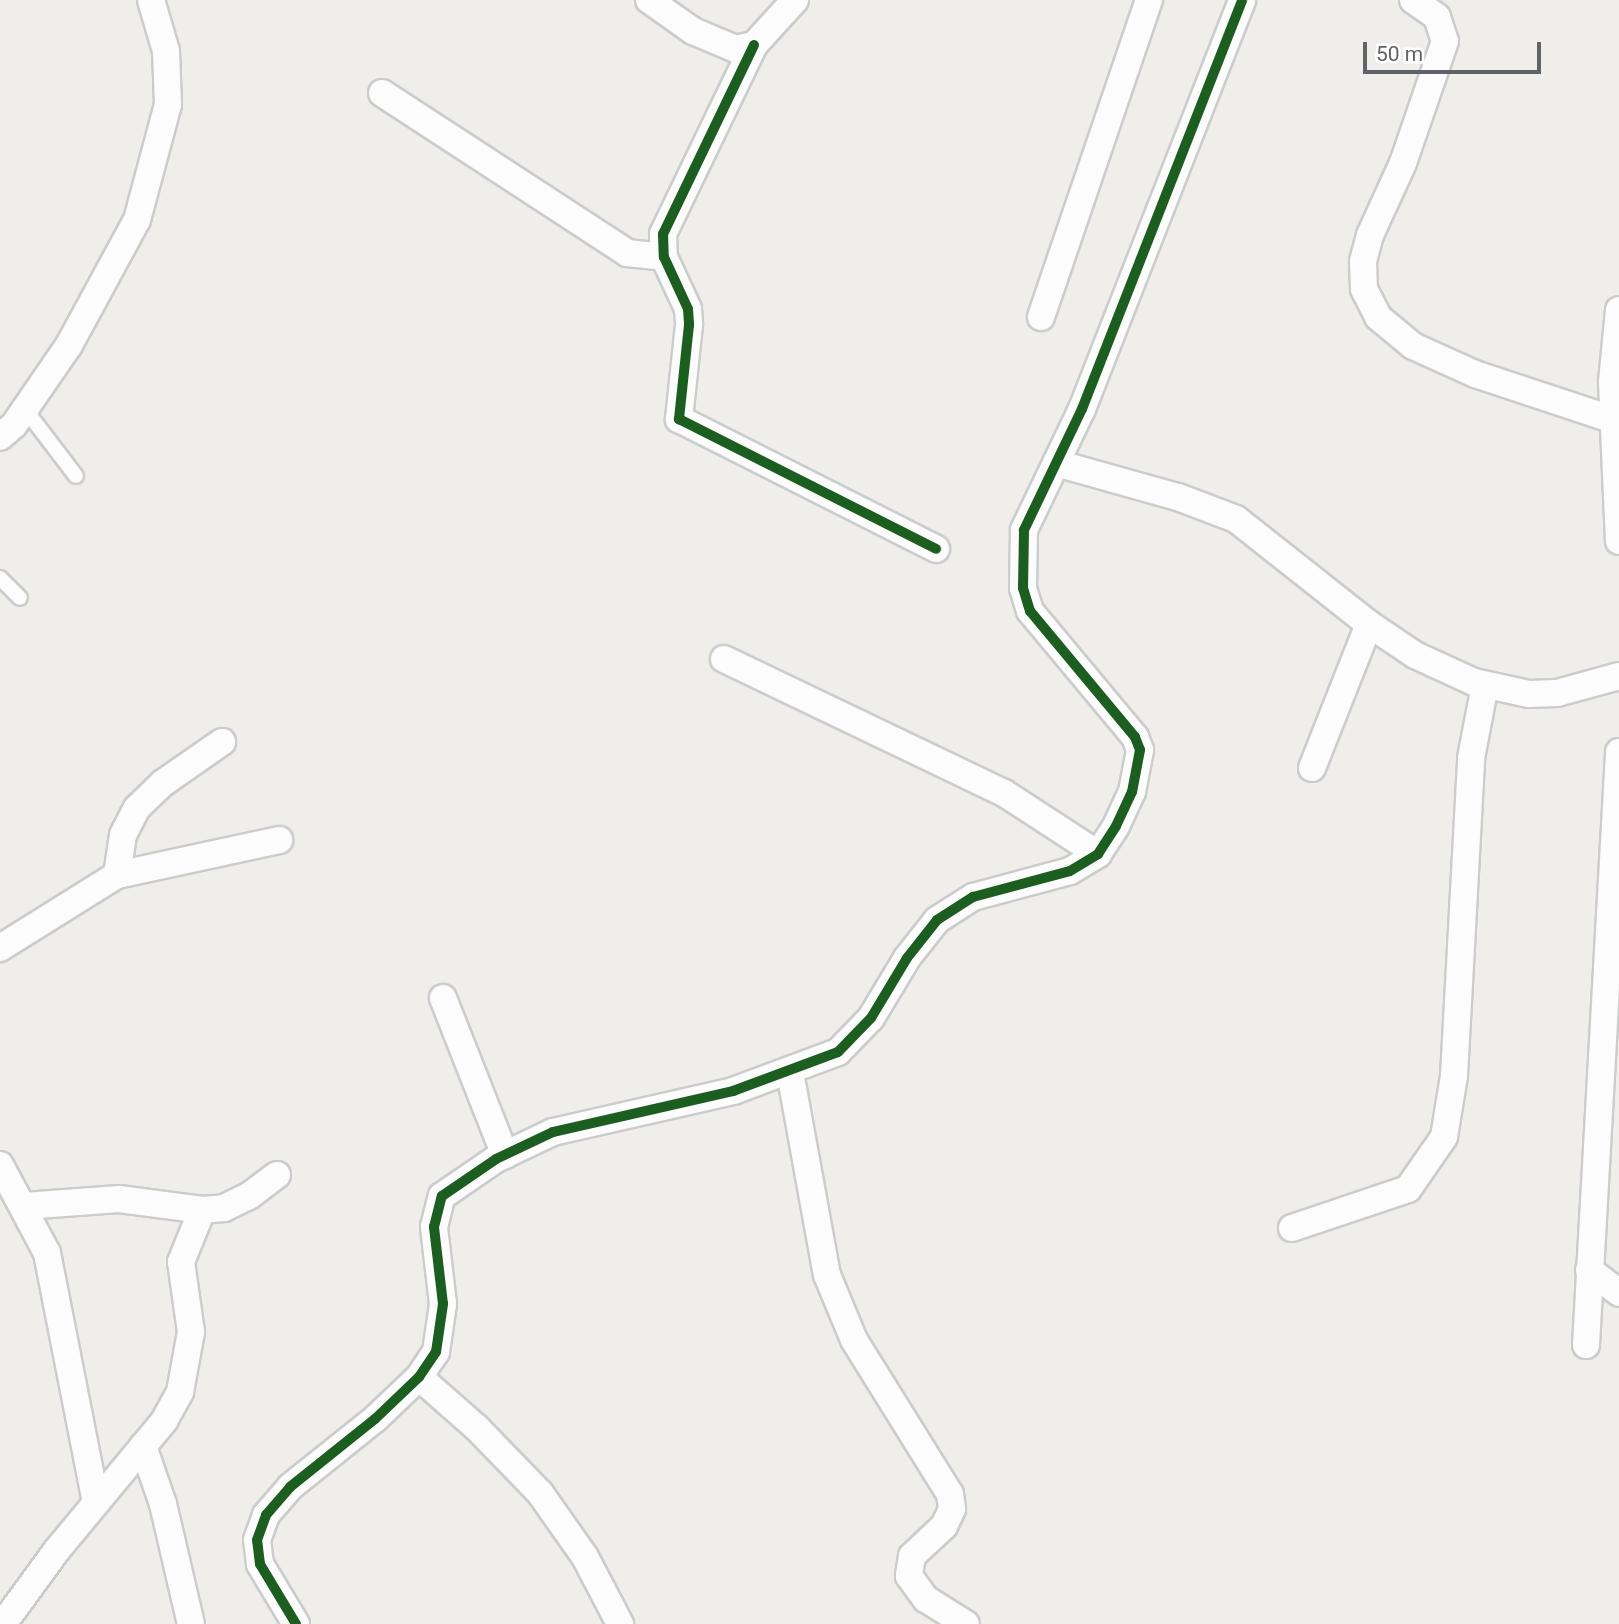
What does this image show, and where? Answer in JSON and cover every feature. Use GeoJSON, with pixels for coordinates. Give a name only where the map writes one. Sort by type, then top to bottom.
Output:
{"type":"FeatureCollection","features":[{"type":"Feature","properties":{"kind":"street"},"geometry":{"type":"LineString","coordinates":[[0,437],[25,409],[69,345],[137,220],[168,104],[166,51],[151,0]]}},
{"type":"Feature","properties":{"kind":"street"},"geometry":{"type":"LineString","coordinates":[[649,0],[719,45],[736,49],[754,45]]}},
{"type":"Feature","properties":{"kind":"street"},"geometry":{"type":"LineString","coordinates":[[795,0],[754,45],[663,234],[664,257],[688,309],[677,412],[684,425],[936,550]]}},
{"type":"Feature","properties":{"kind":"street"},"geometry":{"type":"LineString","coordinates":[[1041,317],[1149,0]]}},
{"type":"Feature","properties":{"kind":"street"},"geometry":{"type":"LineString","coordinates":[[296,1624],[260,1564],[257,1540],[266,1515],[290,1487],[375,1419],[419,1377],[436,1352],[443,1304],[435,1212],[442,1196],[460,1181],[505,1154],[553,1132],[733,1091],[838,1052],[871,1018],[907,958],[937,920],[973,897],[1070,872],[1098,854],[1132,792],[1140,750],[1135,737],[1030,611],[1023,588],[1024,530],[1056,463],[1242,0]]}},
{"type":"Feature","properties":{"kind":"street"},"geometry":{"type":"LineString","coordinates":[[1413,0],[1437,17],[1446,40],[1408,150],[1370,235],[1363,261],[1364,289],[1378,317],[1413,346],[1475,374],[1614,421]]}},
{"type":"Feature","properties":{"kind":"street"},"geometry":{"type":"LineString","coordinates":[[382,93],[617,246],[638,257],[664,257]]}},
{"type":"Feature","properties":{"kind":"street"},"geometry":{"type":"LineString","coordinates":[[1619,310],[1612,382],[1619,541]]}},
{"type":"Feature","properties":{"kind":"street"},"geometry":{"type":"LineString","coordinates":[[1056,463],[1178,497],[1236,519],[1369,624],[1415,655],[1485,685],[1529,694],[1557,693],[1619,676]]}},
{"type":"Feature","properties":{"kind":"street"},"geometry":{"type":"LineString","coordinates":[[1312,768],[1369,624]]}},
{"type":"Feature","properties":{"kind":"street"},"geometry":{"type":"LineString","coordinates":[[724,659],[1004,793],[1098,854]]}},
{"type":"Feature","properties":{"kind":"street"},"geometry":{"type":"LineString","coordinates":[[1292,1228],[1409,1189],[1444,1138],[1454,1076],[1469,771],[1485,685]]}},
{"type":"Feature","properties":{"kind":"street"},"geometry":{"type":"LineString","coordinates":[[117,875],[123,835],[137,808],[163,783],[222,742]]}},
{"type":"Feature","properties":{"kind":"street"},"geometry":{"type":"LineString","coordinates":[[1586,1345],[1615,894],[1619,752]]}},
{"type":"Feature","properties":{"kind":"street"},"geometry":{"type":"LineString","coordinates":[[0,948],[117,875],[279,840]]}},
{"type":"Feature","properties":{"kind":"street"},"geometry":{"type":"LineString","coordinates":[[443,998],[505,1154]]}},
{"type":"Feature","properties":{"kind":"street"},"geometry":{"type":"LineString","coordinates":[[790,1072],[827,1275],[854,1339],[950,1494],[953,1509],[944,1526],[912,1556],[909,1576],[926,1599],[966,1624]]}},
{"type":"Feature","properties":{"kind":"street"},"geometry":{"type":"LineString","coordinates":[[0,1165],[47,1253],[96,1502]]}},
{"type":"Feature","properties":{"kind":"street"},"geometry":{"type":"LineString","coordinates":[[24,1206],[119,1199],[202,1210],[224,1208],[249,1196],[277,1175]]}},
{"type":"Feature","properties":{"kind":"street"},"geometry":{"type":"LineString","coordinates":[[7,1611],[143,1446],[180,1392],[189,1360],[191,1332],[181,1262],[202,1210]]}},
{"type":"Feature","properties":{"kind":"street"},"geometry":{"type":"LineString","coordinates":[[1589,1270],[1619,1293]]}},
{"type":"Feature","properties":{"kind":"street"},"geometry":{"type":"LineString","coordinates":[[419,1377],[476,1427],[540,1493],[585,1557],[620,1624]]}},
{"type":"Feature","properties":{"kind":"street"},"geometry":{"type":"LineString","coordinates":[[143,1446],[163,1504],[191,1624]]}},
{"type":"Feature","properties":{"kind":"lane"},"geometry":{"type":"LineString","coordinates":[[25,409],[76,476]]}},
{"type":"Feature","properties":{"kind":"lane"},"geometry":{"type":"LineString","coordinates":[[0,578],[20,597]]}},
{"type":"Feature","properties":{"kind":"cycle path"},"geometry":{"type":"LineString","coordinates":[[296,1624],[260,1564],[257,1540],[266,1515],[290,1487],[375,1419],[419,1377],[436,1352],[443,1304],[434,1227],[442,1196],[496,1159],[553,1132],[733,1091],[838,1052],[871,1018],[907,958],[937,920],[973,897],[1070,871],[1098,854],[1116,826],[1132,792],[1140,750],[1135,737],[1030,611],[1023,588],[1024,530],[1082,409],[1242,0]]}},
{"type":"Feature","properties":{"kind":"cycle path"},"geometry":{"type":"LineString","coordinates":[[754,45],[663,234],[664,257],[688,309],[689,325],[679,419],[936,549]]}}]}
